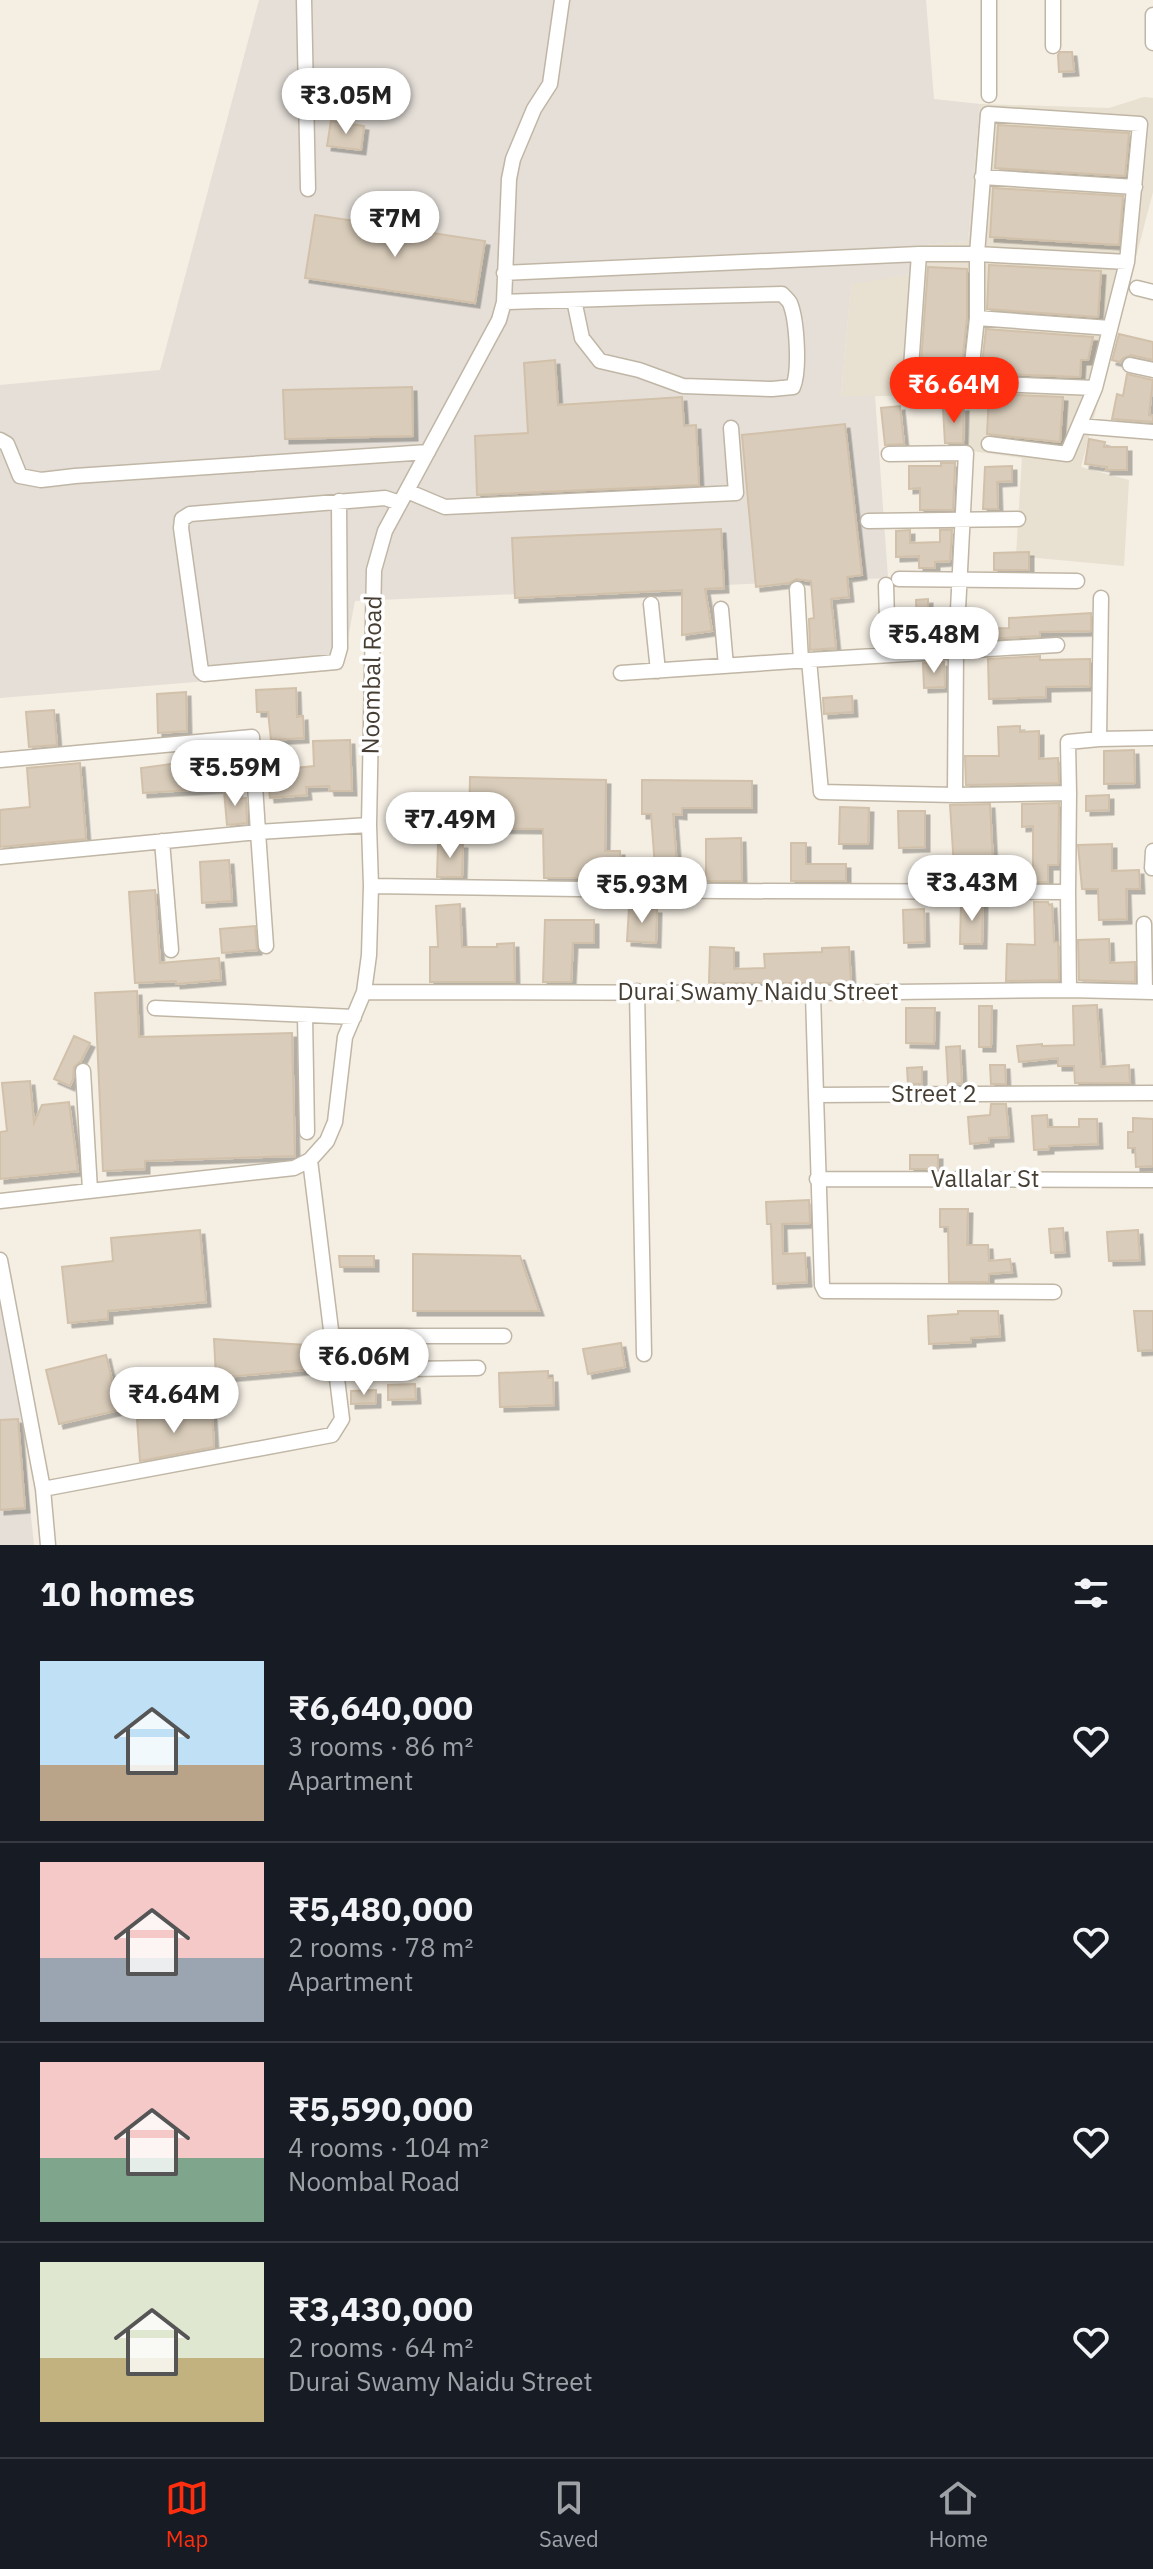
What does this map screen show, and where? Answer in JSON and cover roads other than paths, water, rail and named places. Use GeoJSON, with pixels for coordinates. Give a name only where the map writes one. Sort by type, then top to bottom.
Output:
{"type":"FeatureCollection","features":[{"type":"Feature","properties":{"kind":"street"},"geometry":{"type":"LineString","coordinates":[[304,0],[308,189]]}},
{"type":"Feature","properties":{"kind":"street","name":"Noombal Road"},"geometry":{"type":"LineString","coordinates":[[310,1160],[327,1141],[335,1122],[345,1037],[364,992],[369,955],[374,570],[385,531],[499,320],[504,302],[511,169],[534,109],[550,84],[562,0]]}},
{"type":"Feature","properties":{"kind":"street"},"geometry":{"type":"LineString","coordinates":[[989,0],[989,95]]}},
{"type":"Feature","properties":{"kind":"street"},"geometry":{"type":"LineString","coordinates":[[1053,0],[1053,46]]}},
{"type":"Feature","properties":{"kind":"street"},"geometry":{"type":"LineString","coordinates":[[1153,15],[1153,43]]}},
{"type":"Feature","properties":{"kind":"street"},"geometry":{"type":"LineString","coordinates":[[970,383],[977,318],[977,254],[988,114],[1140,124],[1127,262],[1095,388],[1067,454],[989,444]]}},
{"type":"Feature","properties":{"kind":"street"},"geometry":{"type":"LineString","coordinates":[[982,177],[1135,187]]}},
{"type":"Feature","properties":{"kind":"street"},"geometry":{"type":"LineString","coordinates":[[504,273],[919,254],[1127,262]]}},
{"type":"Feature","properties":{"kind":"street"},"geometry":{"type":"LineString","coordinates":[[919,254],[910,382],[915,386],[970,383],[1095,388]]}},
{"type":"Feature","properties":{"kind":"street"},"geometry":{"type":"LineString","coordinates":[[1137,288],[1153,292]]}},
{"type":"Feature","properties":{"kind":"street"},"geometry":{"type":"LineString","coordinates":[[504,302],[782,294],[790,302],[797,377],[793,387],[772,389],[683,386],[639,370],[600,361],[582,338],[574,300]]}},
{"type":"Feature","properties":{"kind":"street"},"geometry":{"type":"LineString","coordinates":[[977,318],[1110,328]]}},
{"type":"Feature","properties":{"kind":"street"},"geometry":{"type":"LineString","coordinates":[[1130,365],[1153,370]]}},
{"type":"Feature","properties":{"kind":"street"},"geometry":{"type":"LineString","coordinates":[[1079,426],[1153,432]]}},
{"type":"Feature","properties":{"kind":"street"},"geometry":{"type":"LineString","coordinates":[[339,501],[346,579],[346,648],[336,662],[204,674],[201,671],[181,528],[182,519],[190,514],[339,501],[404,497],[445,507],[736,493],[731,428]]}},
{"type":"Feature","properties":{"kind":"street"},"geometry":{"type":"LineString","coordinates":[[0,440],[7,444],[20,476],[41,480],[428,452]]}},
{"type":"Feature","properties":{"kind":"street"},"geometry":{"type":"LineString","coordinates":[[889,454],[966,453],[956,649],[955,795]]}},
{"type":"Feature","properties":{"kind":"street"},"geometry":{"type":"LineString","coordinates":[[868,521],[1018,519]]}},
{"type":"Feature","properties":{"kind":"street"},"geometry":{"type":"LineString","coordinates":[[888,654],[892,582],[1077,581]]}},
{"type":"Feature","properties":{"kind":"street"},"geometry":{"type":"LineString","coordinates":[[797,589],[821,792],[955,795],[1069,793]]}},
{"type":"Feature","properties":{"kind":"street"},"geometry":{"type":"LineString","coordinates":[[1099,739],[1101,598]]}},
{"type":"Feature","properties":{"kind":"street"},"geometry":{"type":"LineString","coordinates":[[651,604],[658,671]]}},
{"type":"Feature","properties":{"kind":"street"},"geometry":{"type":"LineString","coordinates":[[721,609],[726,666]]}},
{"type":"Feature","properties":{"kind":"street"},"geometry":{"type":"LineString","coordinates":[[621,673],[956,649],[1057,645]]}},
{"type":"Feature","properties":{"kind":"street"},"geometry":{"type":"LineString","coordinates":[[0,760],[252,737],[266,946]]}},
{"type":"Feature","properties":{"kind":"street"},"geometry":{"type":"LineString","coordinates":[[1069,990],[1068,742],[1153,738]]}},
{"type":"Feature","properties":{"kind":"street"},"geometry":{"type":"LineString","coordinates":[[0,857],[258,832],[369,825]]}},
{"type":"Feature","properties":{"kind":"street"},"geometry":{"type":"LineString","coordinates":[[162,841],[171,950]]}},
{"type":"Feature","properties":{"kind":"street"},"geometry":{"type":"LineString","coordinates":[[1152,868],[1153,851]]}},
{"type":"Feature","properties":{"kind":"street"},"geometry":{"type":"LineString","coordinates":[[371,886],[1068,892]]}},
{"type":"Feature","properties":{"kind":"street"},"geometry":{"type":"LineString","coordinates":[[1144,924],[1149,992]]}},
{"type":"Feature","properties":{"kind":"street"},"geometry":{"type":"LineString","coordinates":[[637,991],[644,1354]]}},
{"type":"Feature","properties":{"kind":"street","name":"Durai Swamy Naidu Street"},"geometry":{"type":"LineString","coordinates":[[364,992],[1149,992]]}},
{"type":"Feature","properties":{"kind":"street"},"geometry":{"type":"LineString","coordinates":[[813,993],[817,1179],[822,1285],[825,1291],[1054,1292]]}},
{"type":"Feature","properties":{"kind":"street"},"geometry":{"type":"LineString","coordinates":[[155,1008],[354,1017]]}},
{"type":"Feature","properties":{"kind":"street"},"geometry":{"type":"LineString","coordinates":[[305,1015],[307,1132]]}},
{"type":"Feature","properties":{"kind":"street"},"geometry":{"type":"LineString","coordinates":[[83,1071],[90,1190]]}},
{"type":"Feature","properties":{"kind":"street","name":"Street 2"},"geometry":{"type":"LineString","coordinates":[[816,1095],[1153,1093]]}},
{"type":"Feature","properties":{"kind":"street"},"geometry":{"type":"LineString","coordinates":[[0,1201],[294,1168],[310,1160],[342,1419],[332,1435],[43,1489]]}},
{"type":"Feature","properties":{"kind":"street","name":"Vallalar St"},"geometry":{"type":"LineString","coordinates":[[817,1179],[1153,1180]]}},
{"type":"Feature","properties":{"kind":"street"},"geometry":{"type":"LineString","coordinates":[[0,1260],[43,1489],[48,1545]]}},
{"type":"Feature","properties":{"kind":"street"},"geometry":{"type":"LineString","coordinates":[[333,1336],[504,1336]]}},
{"type":"Feature","properties":{"kind":"street"},"geometry":{"type":"LineString","coordinates":[[336,1370],[478,1368]]}}]}
